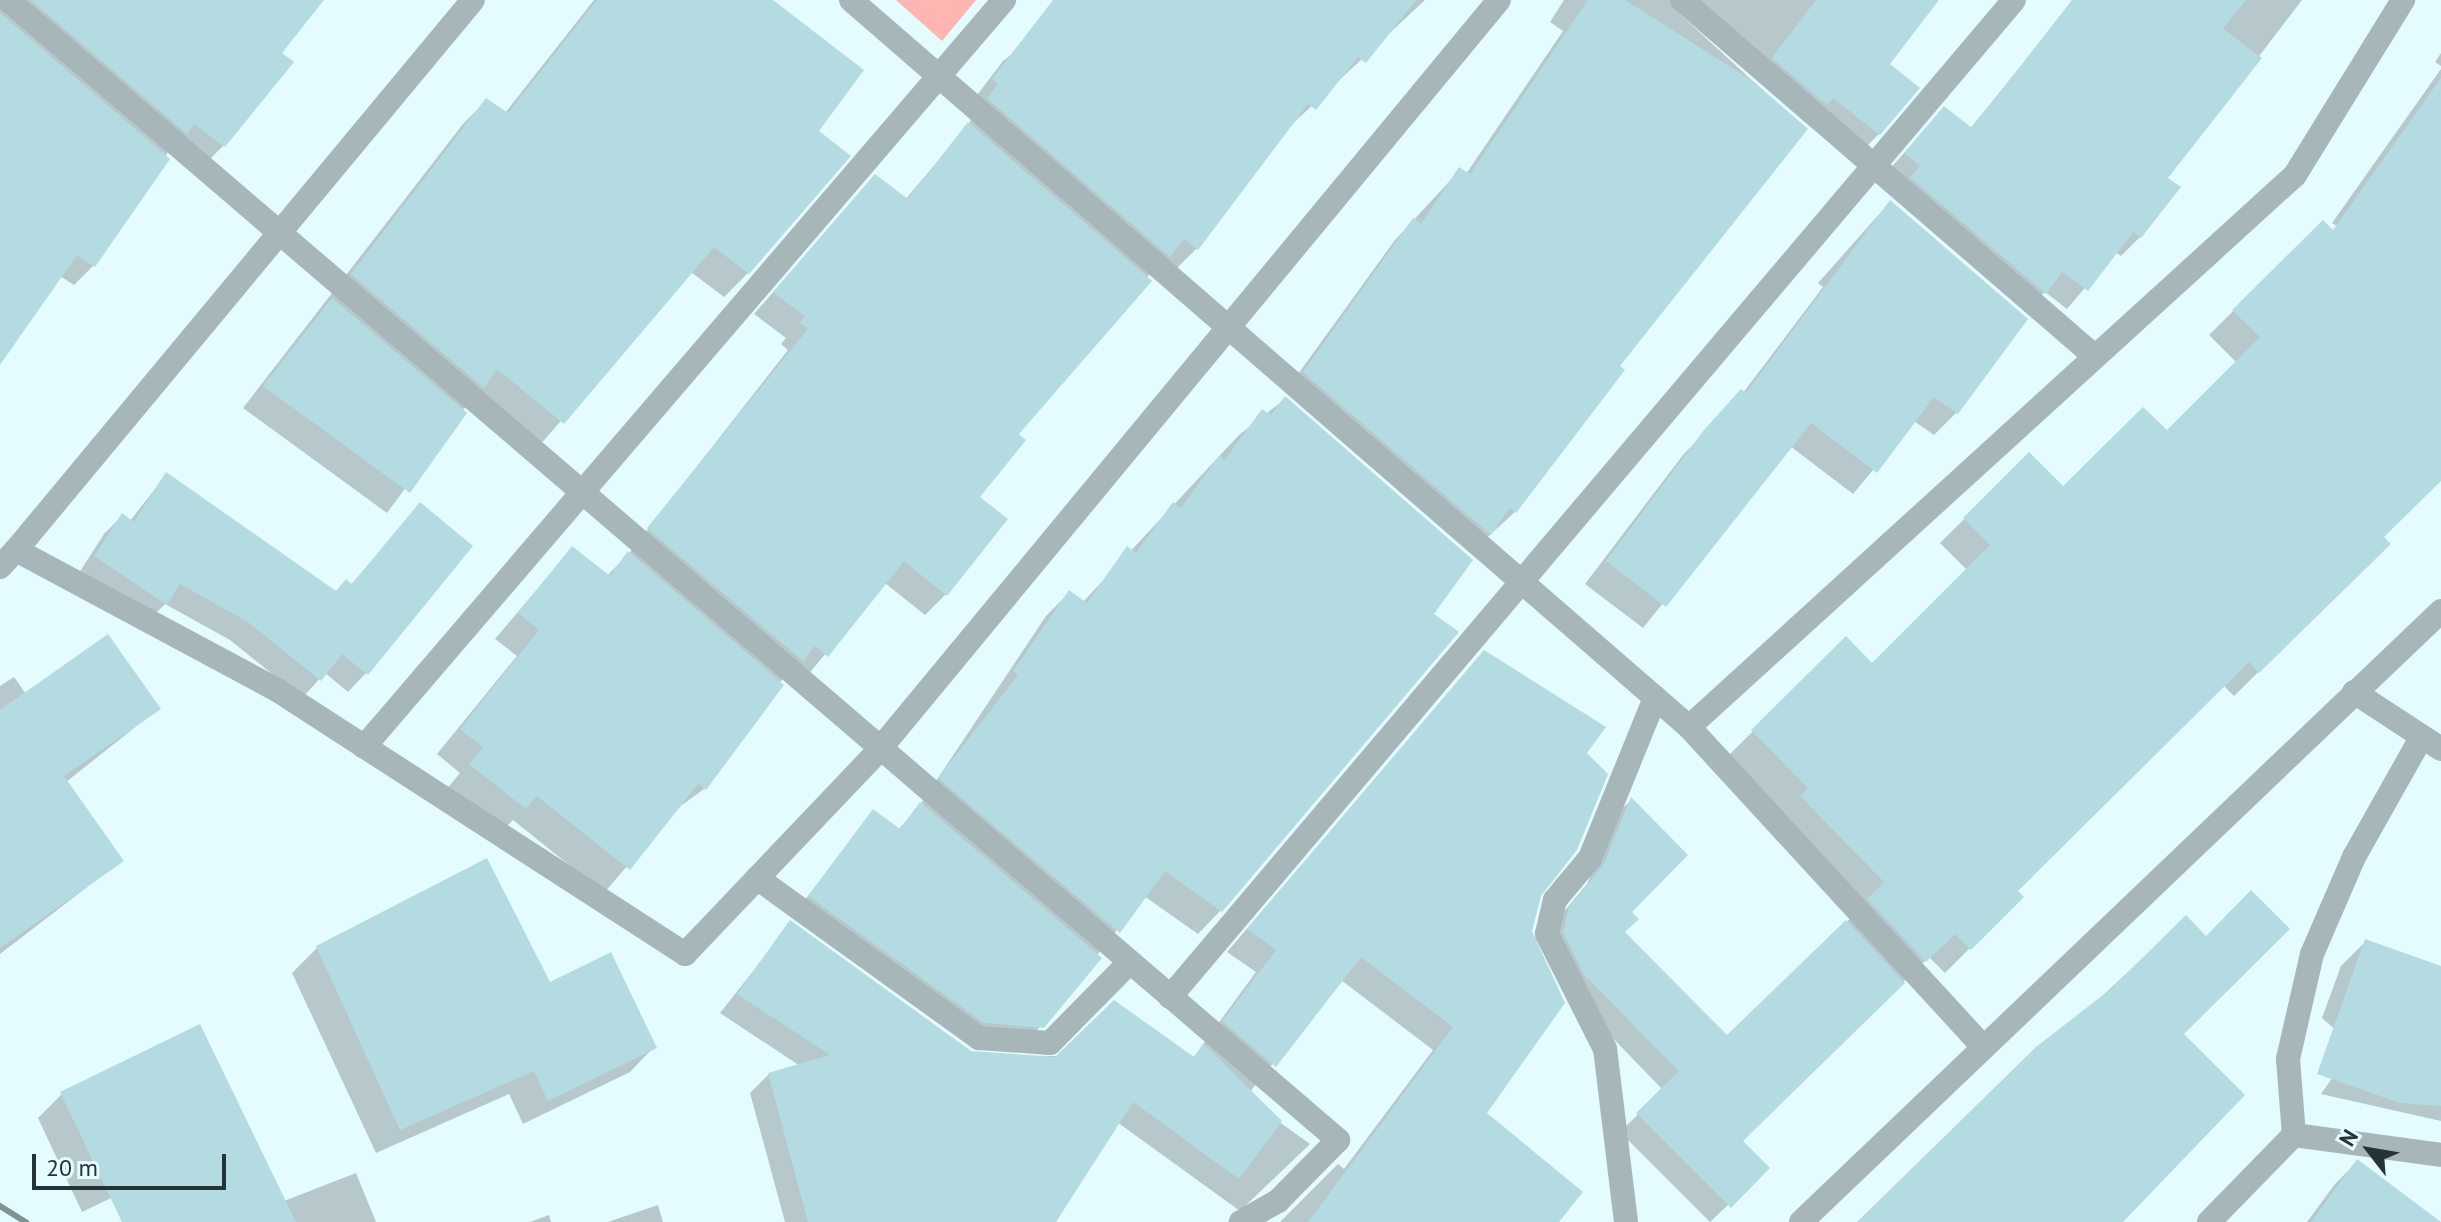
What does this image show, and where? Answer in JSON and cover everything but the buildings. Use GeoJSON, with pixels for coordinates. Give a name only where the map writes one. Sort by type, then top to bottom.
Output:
{"type":"FeatureCollection","features":[{"type":"Feature","properties":{"kind":"street"},"geometry":{"type":"LineString","coordinates":[[8,0],[581,495],[1338,1140],[1278,1201],[1241,1222]]}},
{"type":"Feature","properties":{"kind":"street"},"geometry":{"type":"LineString","coordinates":[[473,0],[8,558],[277,690],[685,954],[879,750],[1499,0]]}},
{"type":"Feature","properties":{"kind":"street"},"geometry":{"type":"LineString","coordinates":[[851,0],[1525,578],[1689,727],[1981,1044]]}},
{"type":"Feature","properties":{"kind":"street"},"geometry":{"type":"LineString","coordinates":[[364,747],[1004,0]]}},
{"type":"Feature","properties":{"kind":"street"},"geometry":{"type":"LineString","coordinates":[[1682,0],[2092,354]]}},
{"type":"Feature","properties":{"kind":"street"},"geometry":{"type":"LineString","coordinates":[[1170,997],[2014,0]]}},
{"type":"Feature","properties":{"kind":"street"},"geometry":{"type":"LineString","coordinates":[[1689,727],[2092,354],[2295,175],[2403,0]]}},
{"type":"Feature","properties":{"kind":"street"},"geometry":{"type":"LineString","coordinates":[[1801,1222],[1981,1044],[2441,611]]}},
{"type":"Feature","properties":{"kind":"street"},"geometry":{"type":"LineString","coordinates":[[2209,1222],[2294,1135],[2288,1059],[2312,954],[2354,857],[2431,743],[2354,692]]}},
{"type":"Feature","properties":{"kind":"street"},"geometry":{"type":"LineString","coordinates":[[1626,1222],[1605,1049],[1547,934],[1555,900],[1590,858],[1655,698]]}},
{"type":"Feature","properties":{"kind":"street"},"geometry":{"type":"LineString","coordinates":[[757,878],[979,1038],[1050,1043],[1129,963]]}},
{"type":"Feature","properties":{"kind":"street"},"geometry":{"type":"LineString","coordinates":[[2294,1135],[2441,1155]]}},
{"type":"Feature","properties":{"kind":"shaded area"},"geometry":{"type":"Polygon","coordinates":[[[896,0],[976,0],[942,41],[896,0]]]}},
{"type":"Feature","properties":{"kind":"railway"},"geometry":{"type":"LineString","coordinates":[[0,1206],[26,1222]]}}]}
